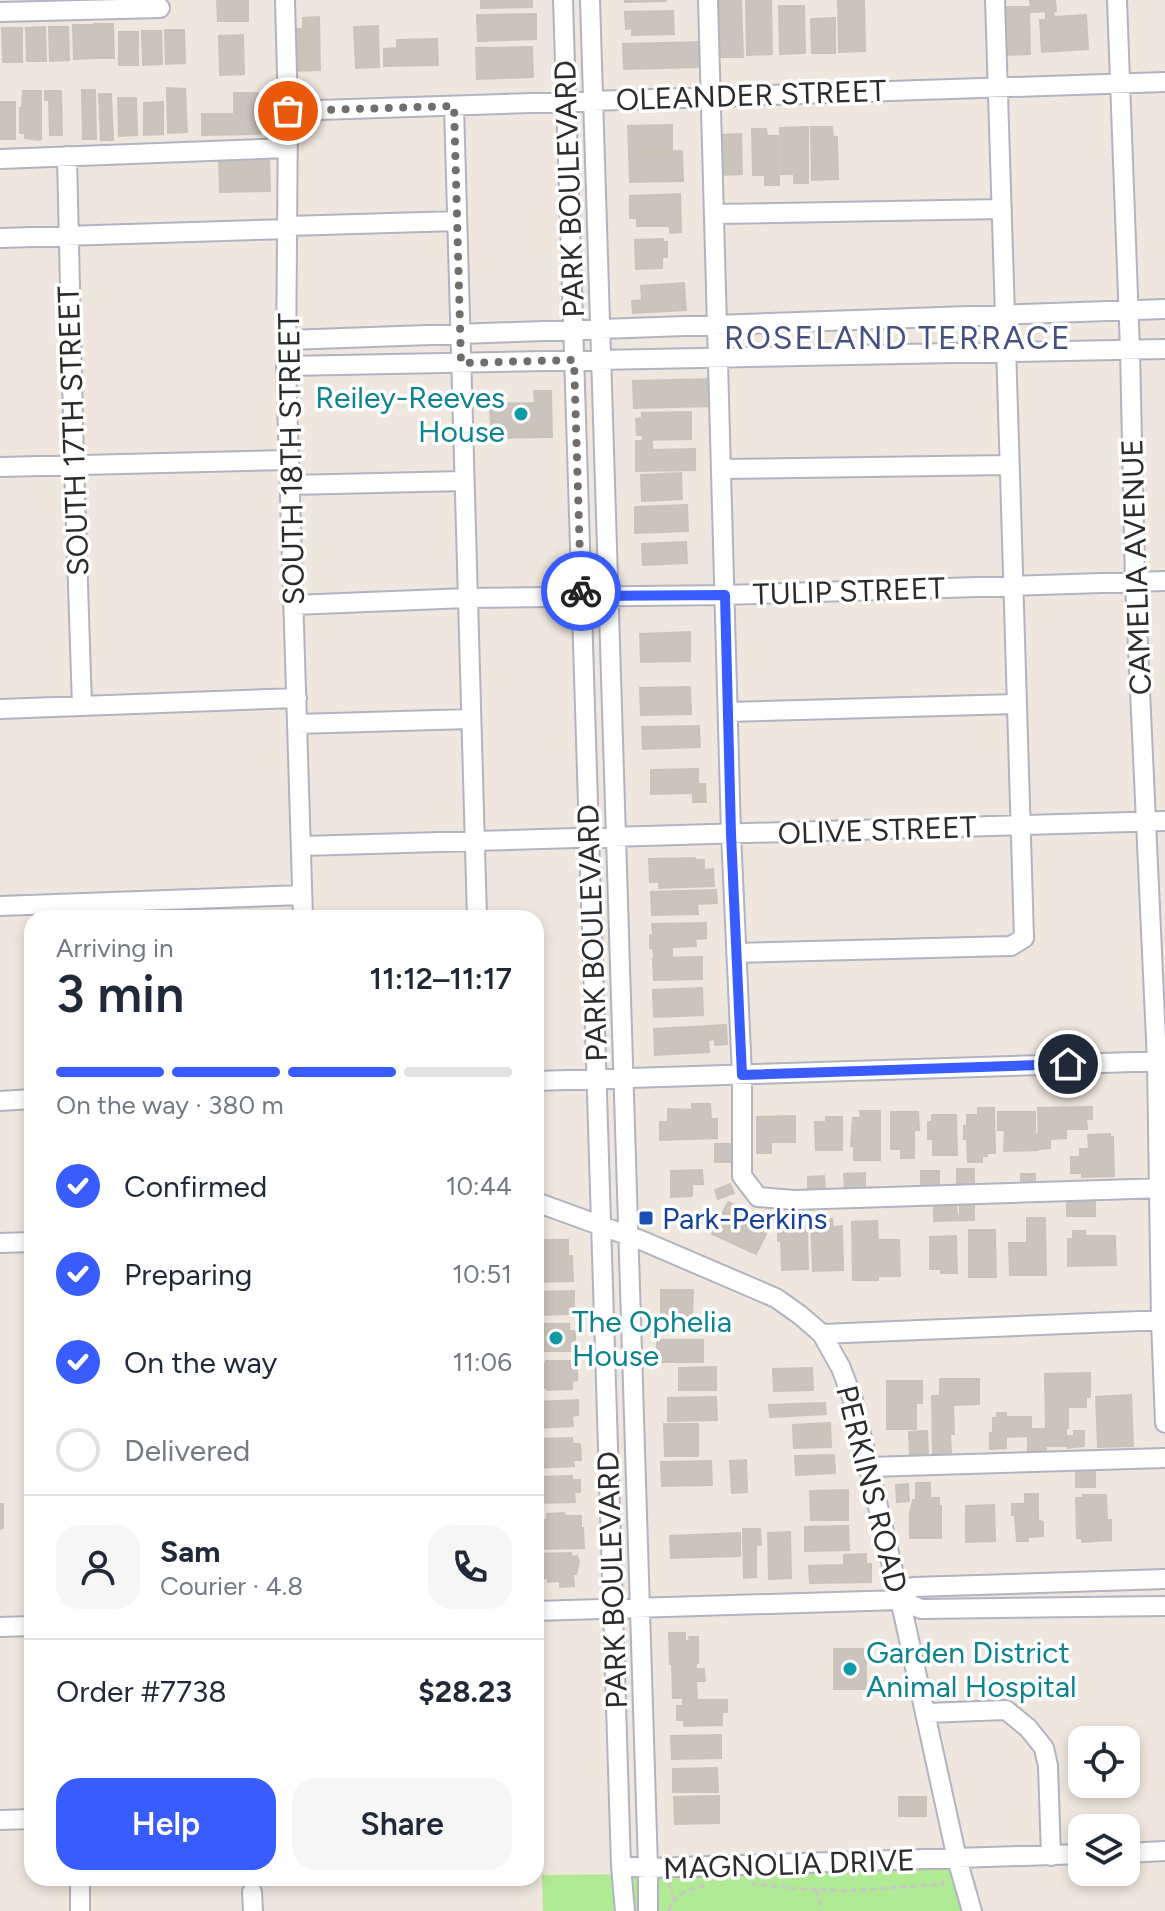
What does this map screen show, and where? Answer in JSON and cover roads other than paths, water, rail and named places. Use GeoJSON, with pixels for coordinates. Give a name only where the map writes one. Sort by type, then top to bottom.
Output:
{"type":"FeatureCollection","features":[{"type":"Feature","properties":{"kind":"street","name":"SOUTH 18TH STREET"},"geometry":{"type":"LineString","coordinates":[[285,0],[288,111],[286,366],[303,910]]}},
{"type":"Feature","properties":{"kind":"street","name":"PARK BOULEVARD"},"geometry":{"type":"LineString","coordinates":[[563,0],[621,1866],[625,1911]]}},
{"type":"Feature","properties":{"kind":"street"},"geometry":{"type":"LineString","coordinates":[[590,0],[648,1911]]}},
{"type":"Feature","properties":{"kind":"street"},"geometry":{"type":"LineString","coordinates":[[708,0],[731,834],[742,1075],[742,1176],[758,1197],[794,1200],[1162,1188]]}},
{"type":"Feature","properties":{"kind":"street"},"geometry":{"type":"LineString","coordinates":[[736,953],[1011,946],[1024,938],[995,0]]}},
{"type":"Feature","properties":{"kind":"street","name":"CAMELIA AVENUE"},"geometry":{"type":"LineString","coordinates":[[1117,0],[1129,310],[1135,582],[1145,822],[1161,1061],[1165,1423]]}},
{"type":"Feature","properties":{"kind":"street"},"geometry":{"type":"LineString","coordinates":[[0,12],[160,8]]}},
{"type":"Feature","properties":{"kind":"street","name":"OLEANDER STREET"},"geometry":{"type":"LineString","coordinates":[[288,111],[1165,82]]}},
{"type":"Feature","properties":{"kind":"street"},"geometry":{"type":"LineString","coordinates":[[454,106],[477,910]]}},
{"type":"Feature","properties":{"kind":"street"},"geometry":{"type":"LineString","coordinates":[[0,159],[287,148]]}},
{"type":"Feature","properties":{"kind":"street","name":"SOUTH 17TH STREET"},"geometry":{"type":"LineString","coordinates":[[67,156],[82,706]]}},
{"type":"Feature","properties":{"kind":"street"},"geometry":{"type":"LineString","coordinates":[[715,214],[1002,209]]}},
{"type":"Feature","properties":{"kind":"street"},"geometry":{"type":"LineString","coordinates":[[0,238],[457,221]]}},
{"type":"Feature","properties":{"kind":"street"},"geometry":{"type":"LineString","coordinates":[[287,340],[1165,309]]}},
{"type":"Feature","properties":{"kind":"street"},"geometry":{"type":"LineString","coordinates":[[286,366],[1165,349]]}},
{"type":"Feature","properties":{"kind":"street"},"geometry":{"type":"LineString","coordinates":[[0,467],[289,460]]}},
{"type":"Feature","properties":{"kind":"street"},"geometry":{"type":"LineString","coordinates":[[722,469],[1009,465]]}},
{"type":"Feature","properties":{"kind":"street"},"geometry":{"type":"LineString","coordinates":[[290,485],[464,481]]}},
{"type":"Feature","properties":{"kind":"street","name":"TULIP STREET"},"geometry":{"type":"LineString","coordinates":[[293,605],[1165,581]]}},
{"type":"Feature","properties":{"kind":"street"},"geometry":{"type":"LineString","coordinates":[[0,709],[297,698]]}},
{"type":"Feature","properties":{"kind":"street"},"geometry":{"type":"LineString","coordinates":[[728,712],[1016,704]]}},
{"type":"Feature","properties":{"kind":"street"},"geometry":{"type":"LineString","coordinates":[[297,724],[470,719]]}},
{"type":"Feature","properties":{"kind":"street","name":"OLIVE STREET"},"geometry":{"type":"LineString","coordinates":[[302,846],[1165,821]]}},
{"type":"Feature","properties":{"kind":"street"},"geometry":{"type":"LineString","coordinates":[[0,906],[302,895]]}},
{"type":"Feature","properties":{"kind":"street"},"geometry":{"type":"LineString","coordinates":[[544,1081],[1161,1061]]}},
{"type":"Feature","properties":{"kind":"street"},"geometry":{"type":"LineString","coordinates":[[0,1101],[24,1100]]}},
{"type":"Feature","properties":{"kind":"street","name":"PERKINS ROAD"},"geometry":{"type":"LineString","coordinates":[[544,1207],[601,1224],[776,1298],[822,1334],[841,1368],[853,1400],[926,1713],[950,1864],[972,1911]]}},
{"type":"Feature","properties":{"kind":"street"},"geometry":{"type":"LineString","coordinates":[[0,1243],[24,1242]]}},
{"type":"Feature","properties":{"kind":"street"},"geometry":{"type":"LineString","coordinates":[[822,1334],[1163,1320]]}},
{"type":"Feature","properties":{"kind":"street"},"geometry":{"type":"LineString","coordinates":[[869,1467],[1165,1458]]}},
{"type":"Feature","properties":{"kind":"street"},"geometry":{"type":"LineString","coordinates":[[900,1600],[913,1587],[1165,1579]]}},
{"type":"Feature","properties":{"kind":"street"},"geometry":{"type":"LineString","coordinates":[[544,1611],[900,1600],[921,1609],[1165,1606]]}},
{"type":"Feature","properties":{"kind":"street"},"geometry":{"type":"LineString","coordinates":[[0,1627],[24,1626]]}},
{"type":"Feature","properties":{"kind":"street"},"geometry":{"type":"LineString","coordinates":[[926,1713],[1006,1710],[1028,1728],[1044,1748],[1048,1766],[1051,1856]]}},
{"type":"Feature","properties":{"kind":"street"},"geometry":{"type":"LineString","coordinates":[[0,1820],[24,1819]]}},
{"type":"Feature","properties":{"kind":"street"},"geometry":{"type":"LineString","coordinates":[[1140,1852],[1165,1851]]}},
{"type":"Feature","properties":{"kind":"street","name":"MAGNOLIA DRIVE"},"geometry":{"type":"LineString","coordinates":[[621,1866],[950,1864],[1068,1855]]}},
{"type":"Feature","properties":{"kind":"street"},"geometry":{"type":"LineString","coordinates":[[80,1886],[80,1911]]}},
{"type":"Feature","properties":{"kind":"place","name":"Reiley-Reeves House"},"geometry":{"type":"Point","coordinates":[521,414]}},
{"type":"Feature","properties":{"kind":"place","name":"Park-Perkins"},"geometry":{"type":"Point","coordinates":[646,1218]}},
{"type":"Feature","properties":{"kind":"place","name":"The Ophelia House"},"geometry":{"type":"Point","coordinates":[556,1338]}},
{"type":"Feature","properties":{"kind":"place","name":"Garden District Animal Hospital"},"geometry":{"type":"Point","coordinates":[850,1669]}},
{"type":"Feature","properties":{"kind":"district","name":"ROSELAND TERRACE"},"geometry":{"type":"Point","coordinates":[898,338]}}]}
